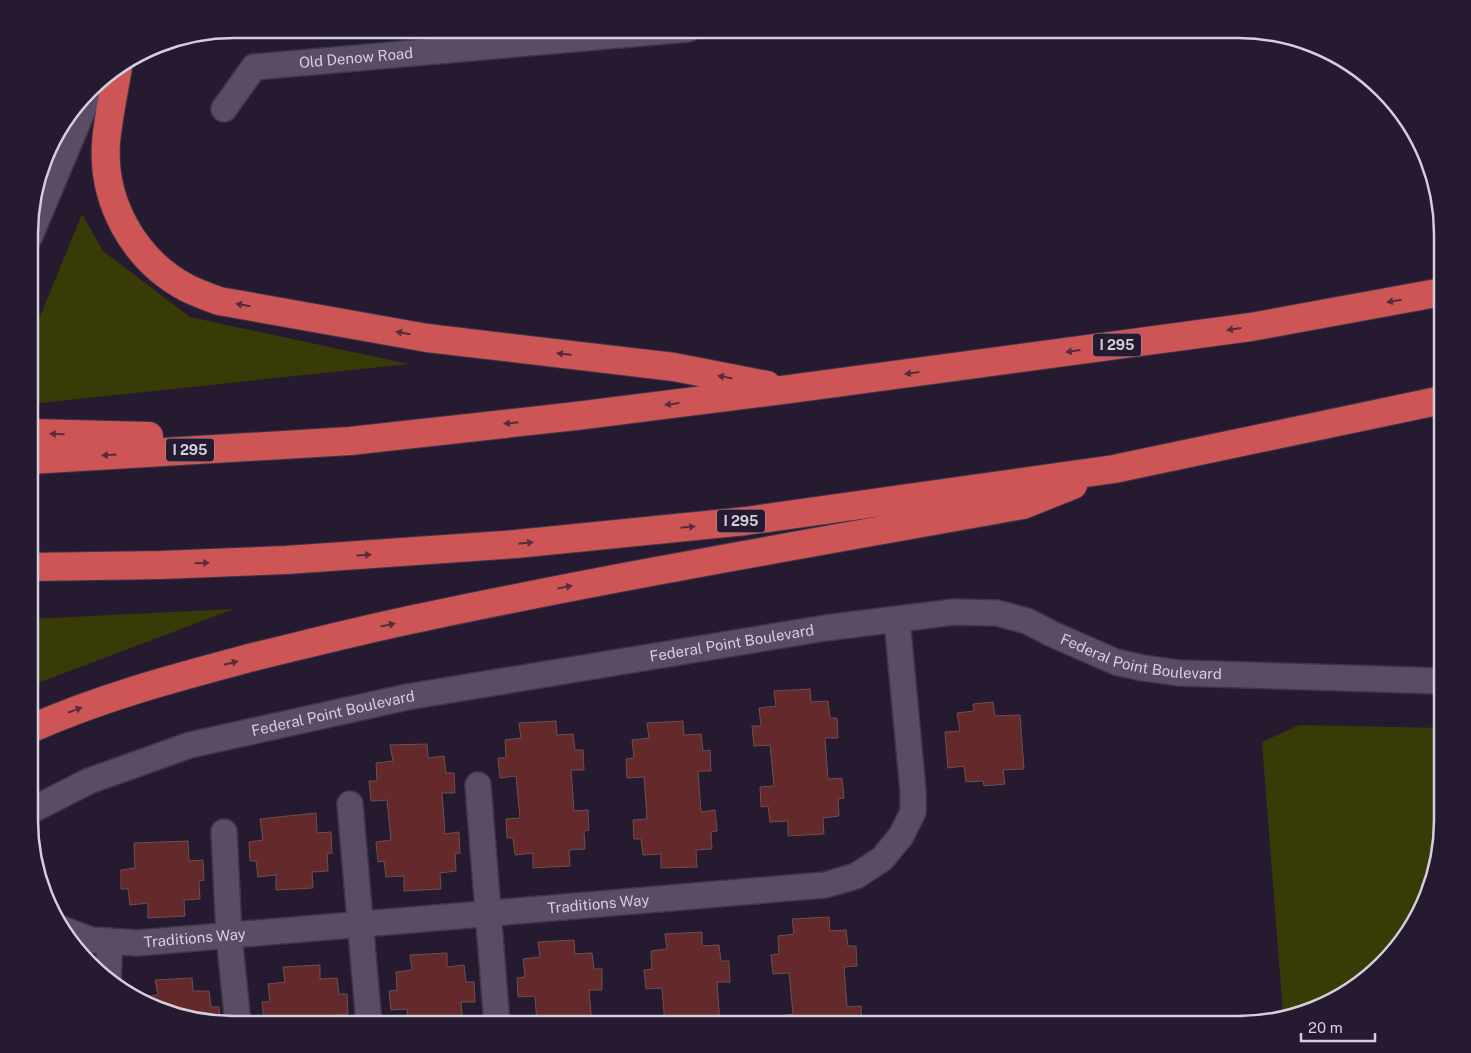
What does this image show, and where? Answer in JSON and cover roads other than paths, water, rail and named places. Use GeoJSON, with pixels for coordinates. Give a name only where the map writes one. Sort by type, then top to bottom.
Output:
{"type":"FeatureCollection","features":[{"type":"Feature","properties":{"kind":"highway"},"geometry":{"type":"LineString","coordinates":[[117,76],[106,142],[106,171],[112,199],[123,225],[140,251],[161,272],[187,288],[219,301],[427,338],[674,367],[790,390]]}},
{"type":"Feature","properties":{"kind":"highway","name":"I 295"},"geometry":{"type":"LineString","coordinates":[[38,460],[350,441],[586,415],[790,390],[1251,327],[1434,293]]}},
{"type":"Feature","properties":{"kind":"highway","name":"I 295"},"geometry":{"type":"LineString","coordinates":[[38,567],[160,565],[286,560],[516,544],[746,521],[1114,469],[1434,402]]}},
{"type":"Feature","properties":{"kind":"highway"},"geometry":{"type":"LineString","coordinates":[[38,433],[350,441]]}},
{"type":"Feature","properties":{"kind":"highway"},"geometry":{"type":"LineString","coordinates":[[38,726],[126,692],[353,632],[561,588],[1023,505],[1114,469]]}},
{"type":"Feature","properties":{"kind":"highway"},"geometry":{"type":"LineString","coordinates":[[38,576],[160,565]]}},
{"type":"Feature","properties":{"kind":"street","name":"Old Denow Road"},"geometry":{"type":"LineString","coordinates":[[224,110],[254,67],[585,38]]}},
{"type":"Feature","properties":{"kind":"street"},"geometry":{"type":"LineString","coordinates":[[38,216],[85,105]]}},
{"type":"Feature","properties":{"kind":"street","name":"Federal Point Boulevard"},"geometry":{"type":"LineString","coordinates":[[38,807],[88,781],[190,745],[407,697],[825,628],[954,612],[997,613],[1027,621],[1116,662],[1143,668],[1179,673],[1434,681]]}},
{"type":"Feature","properties":{"kind":"street","name":"Traditions Way"},"geometry":{"type":"LineString","coordinates":[[73,933],[91,940],[138,943],[825,885],[856,876],[882,859],[901,836],[913,812],[913,791],[897,620]]}},
{"type":"Feature","properties":{"kind":"street"},"geometry":{"type":"LineString","coordinates":[[478,785],[496,1016]]}},
{"type":"Feature","properties":{"kind":"street"},"geometry":{"type":"LineString","coordinates":[[350,804],[368,1016]]}},
{"type":"Feature","properties":{"kind":"street"},"geometry":{"type":"LineString","coordinates":[[224,832],[229,935],[237,1016]]}},
{"type":"Feature","properties":{"kind":"street"},"geometry":{"type":"LineString","coordinates":[[109,971],[110,941]]}}]}
